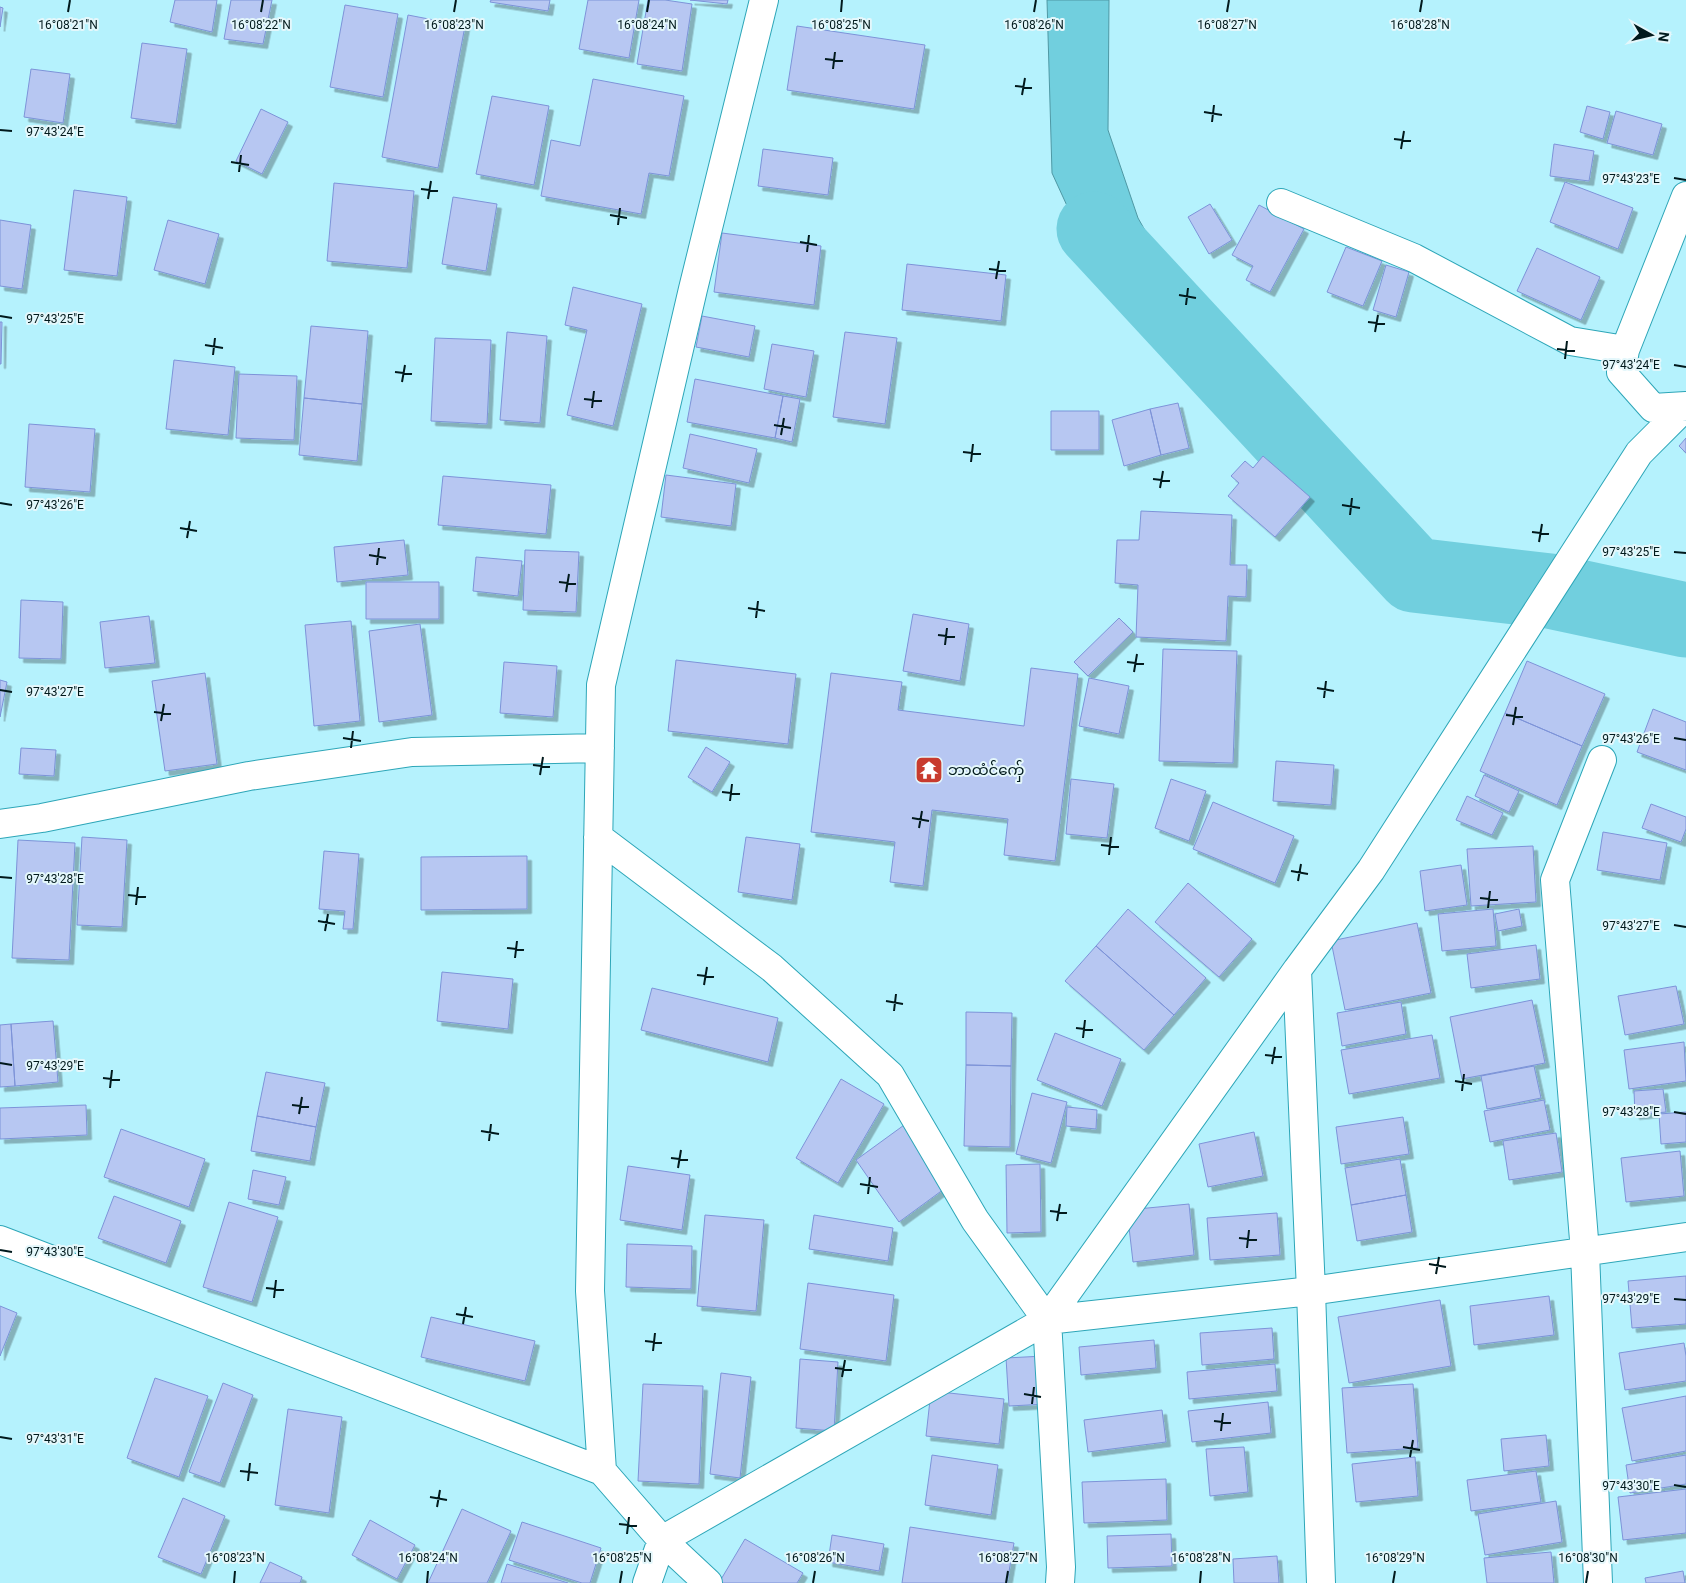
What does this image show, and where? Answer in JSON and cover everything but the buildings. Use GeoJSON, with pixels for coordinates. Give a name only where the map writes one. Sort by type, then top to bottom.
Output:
{"type":"FeatureCollection","features":[{"type":"Feature","properties":{"kind":"street"},"geometry":{"type":"LineString","coordinates":[[602,1471],[590,1291],[601,685],[693,289],[764,0]]}},
{"type":"Feature","properties":{"kind":"street"},"geometry":{"type":"LineString","coordinates":[[1686,196],[1624,350],[1622,372],[1653,408],[1686,406]]}},
{"type":"Feature","properties":{"kind":"street"},"geometry":{"type":"LineString","coordinates":[[1281,203],[1414,258],[1570,342],[1624,350]]}},
{"type":"Feature","properties":{"kind":"street"},"geometry":{"type":"LineString","coordinates":[[1047,1320],[1371,870],[1639,453],[1686,406]]}},
{"type":"Feature","properties":{"kind":"street"},"geometry":{"type":"LineString","coordinates":[[0,824],[42,818],[249,776],[412,752],[600,748]]}},
{"type":"Feature","properties":{"kind":"street"},"geometry":{"type":"LineString","coordinates":[[1598,1583],[1585,1252],[1555,880],[1602,760]]}},
{"type":"Feature","properties":{"kind":"street"},"geometry":{"type":"LineString","coordinates":[[598,837],[772,968],[890,1075],[975,1220],[1047,1320],[1060,1583]]}},
{"type":"Feature","properties":{"kind":"street"},"geometry":{"type":"LineString","coordinates":[[1298,970],[1321,1583]]}},
{"type":"Feature","properties":{"kind":"street"},"geometry":{"type":"LineString","coordinates":[[648,1583],[662,1540],[1047,1320],[1311,1291],[1686,1237]]}},
{"type":"Feature","properties":{"kind":"street"},"geometry":{"type":"LineString","coordinates":[[0,1240],[602,1471],[662,1540],[708,1583]]}},
{"type":"Feature","properties":{"kind":"water"},"geometry":{"type":"Polygon","coordinates":[[[1047,0],[1109,0],[1108,130],[1138,218],[1176,285],[1154,321],[1085,245],[1052,173],[1047,0]]]}},
{"type":"Feature","properties":{"kind":"waterway"},"geometry":{"type":"LineString","coordinates":[[1094,229],[1414,575],[1550,591],[1686,620]]}},
{"type":"Feature","properties":{"kind":"place","name":"ဘာထံင်ကှ်ေ"},"geometry":{"type":"Point","coordinates":[929,770]}}]}
